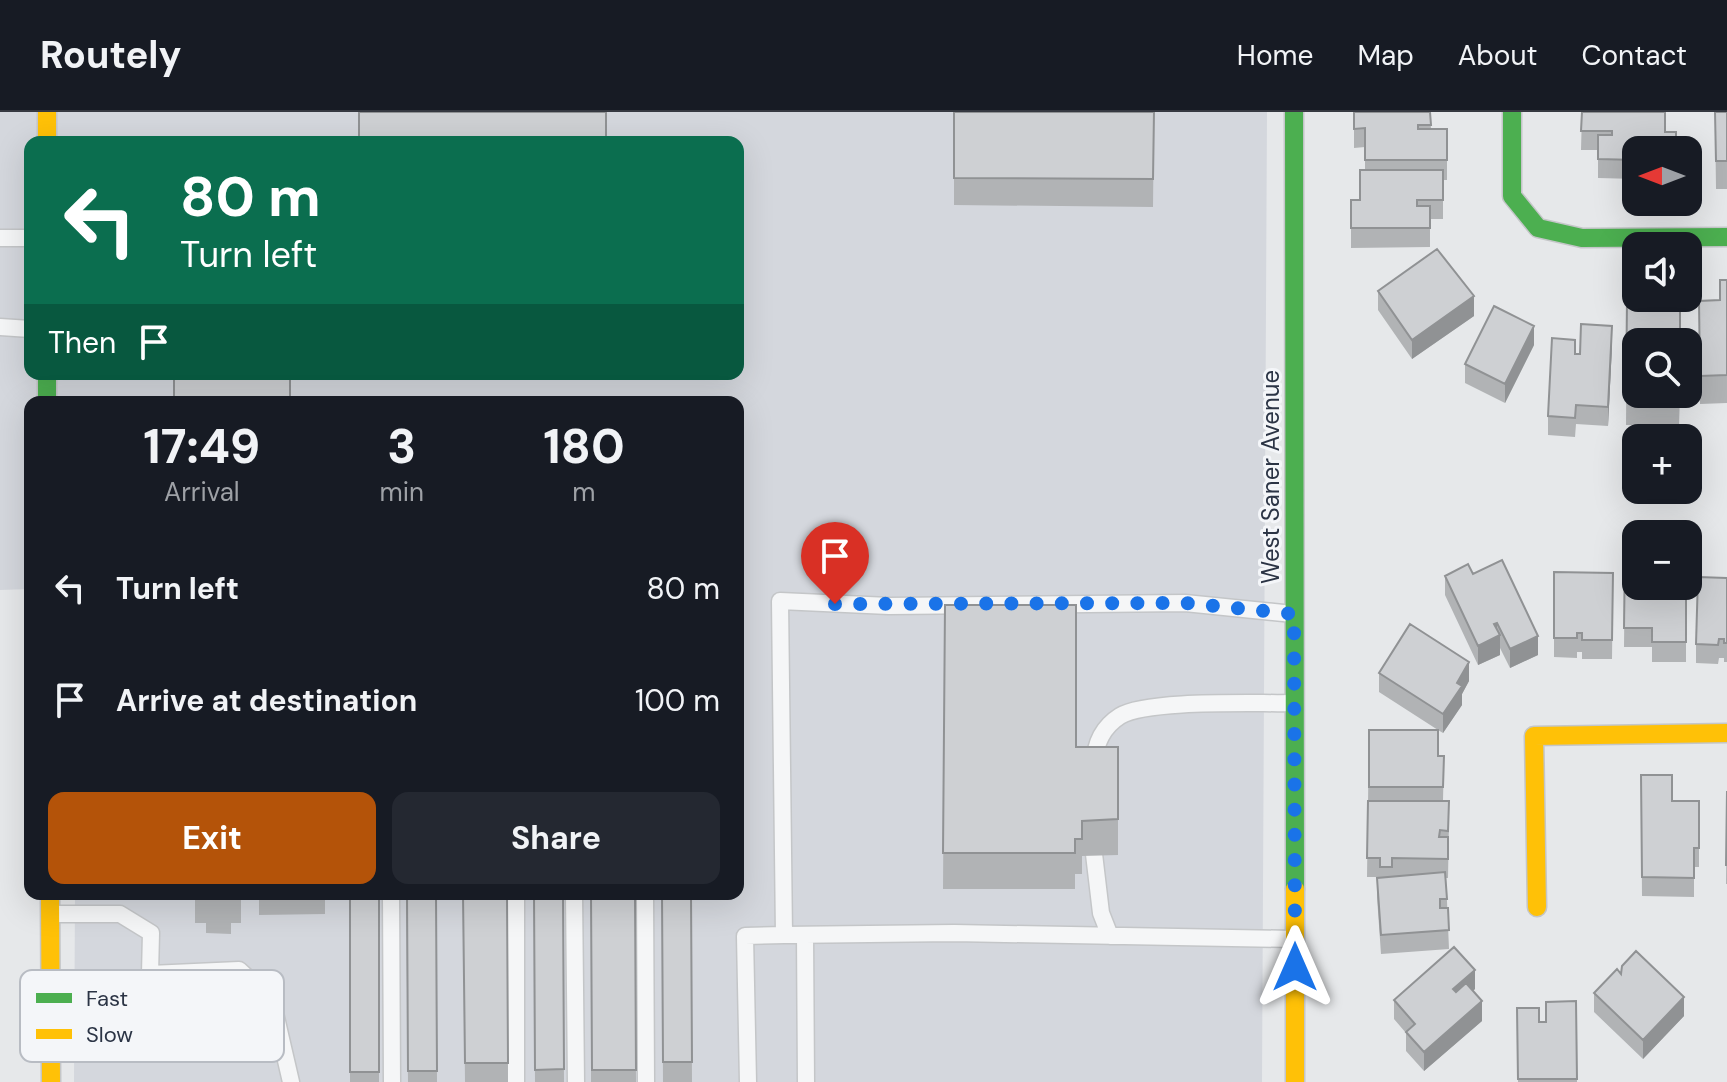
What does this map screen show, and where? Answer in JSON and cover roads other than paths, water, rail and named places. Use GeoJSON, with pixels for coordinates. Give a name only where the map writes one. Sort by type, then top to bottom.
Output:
{"type":"FeatureCollection","features":[{"type":"Feature","properties":{"kind":"street"},"geometry":{"type":"LineString","coordinates":[[47,112],[47,136]]}},
{"type":"Feature","properties":{"kind":"street","name":"West Saner Avenue"},"geometry":{"type":"LineString","coordinates":[[1294,112],[1295,1082]]}},
{"type":"Feature","properties":{"kind":"street"},"geometry":{"type":"LineString","coordinates":[[1512,112],[1512,196],[1538,228],[1582,238],[1727,237]]}},
{"type":"Feature","properties":{"kind":"street"},"geometry":{"type":"LineString","coordinates":[[1537,907],[1534,736],[1727,733]]}},
{"type":"Feature","properties":{"kind":"street"},"geometry":{"type":"LineString","coordinates":[[50,900],[50,970]]}},
{"type":"Feature","properties":{"kind":"street"},"geometry":{"type":"LineString","coordinates":[[51,1062],[51,1082]]}},
{"type":"Feature","properties":{"kind":"lane"},"geometry":{"type":"LineString","coordinates":[[0,238],[24,238]]}},
{"type":"Feature","properties":{"kind":"lane"},"geometry":{"type":"LineString","coordinates":[[0,327],[24,329]]}},
{"type":"Feature","properties":{"kind":"lane"},"geometry":{"type":"LineString","coordinates":[[784,935],[780,601],[889,606],[1185,603],[1294,614]]}},
{"type":"Feature","properties":{"kind":"lane"},"geometry":{"type":"LineString","coordinates":[[1094,782],[1094,753],[1099,737],[1122,714],[1150,707],[1294,703]]}},
{"type":"Feature","properties":{"kind":"lane"},"geometry":{"type":"LineString","coordinates":[[1094,854],[1101,913],[1110,936]]}},
{"type":"Feature","properties":{"kind":"lane"},"geometry":{"type":"LineString","coordinates":[[391,900],[392,1082]]}},
{"type":"Feature","properties":{"kind":"lane"},"geometry":{"type":"LineString","coordinates":[[516,900],[516,1082]]}},
{"type":"Feature","properties":{"kind":"lane"},"geometry":{"type":"LineString","coordinates":[[574,900],[576,1082]]}},
{"type":"Feature","properties":{"kind":"lane"},"geometry":{"type":"LineString","coordinates":[[645,900],[646,1082]]}},
{"type":"Feature","properties":{"kind":"lane"},"geometry":{"type":"LineString","coordinates":[[50,914],[120,914],[151,933],[150,970]]}},
{"type":"Feature","properties":{"kind":"lane"},"geometry":{"type":"LineString","coordinates":[[805,935],[806,1082]]}},
{"type":"Feature","properties":{"kind":"lane"},"geometry":{"type":"LineString","coordinates":[[748,1082],[745,936],[1295,939]]}},
{"type":"Feature","properties":{"kind":"lane"},"geometry":{"type":"LineString","coordinates":[[284,1052],[291,1082]]}}]}
